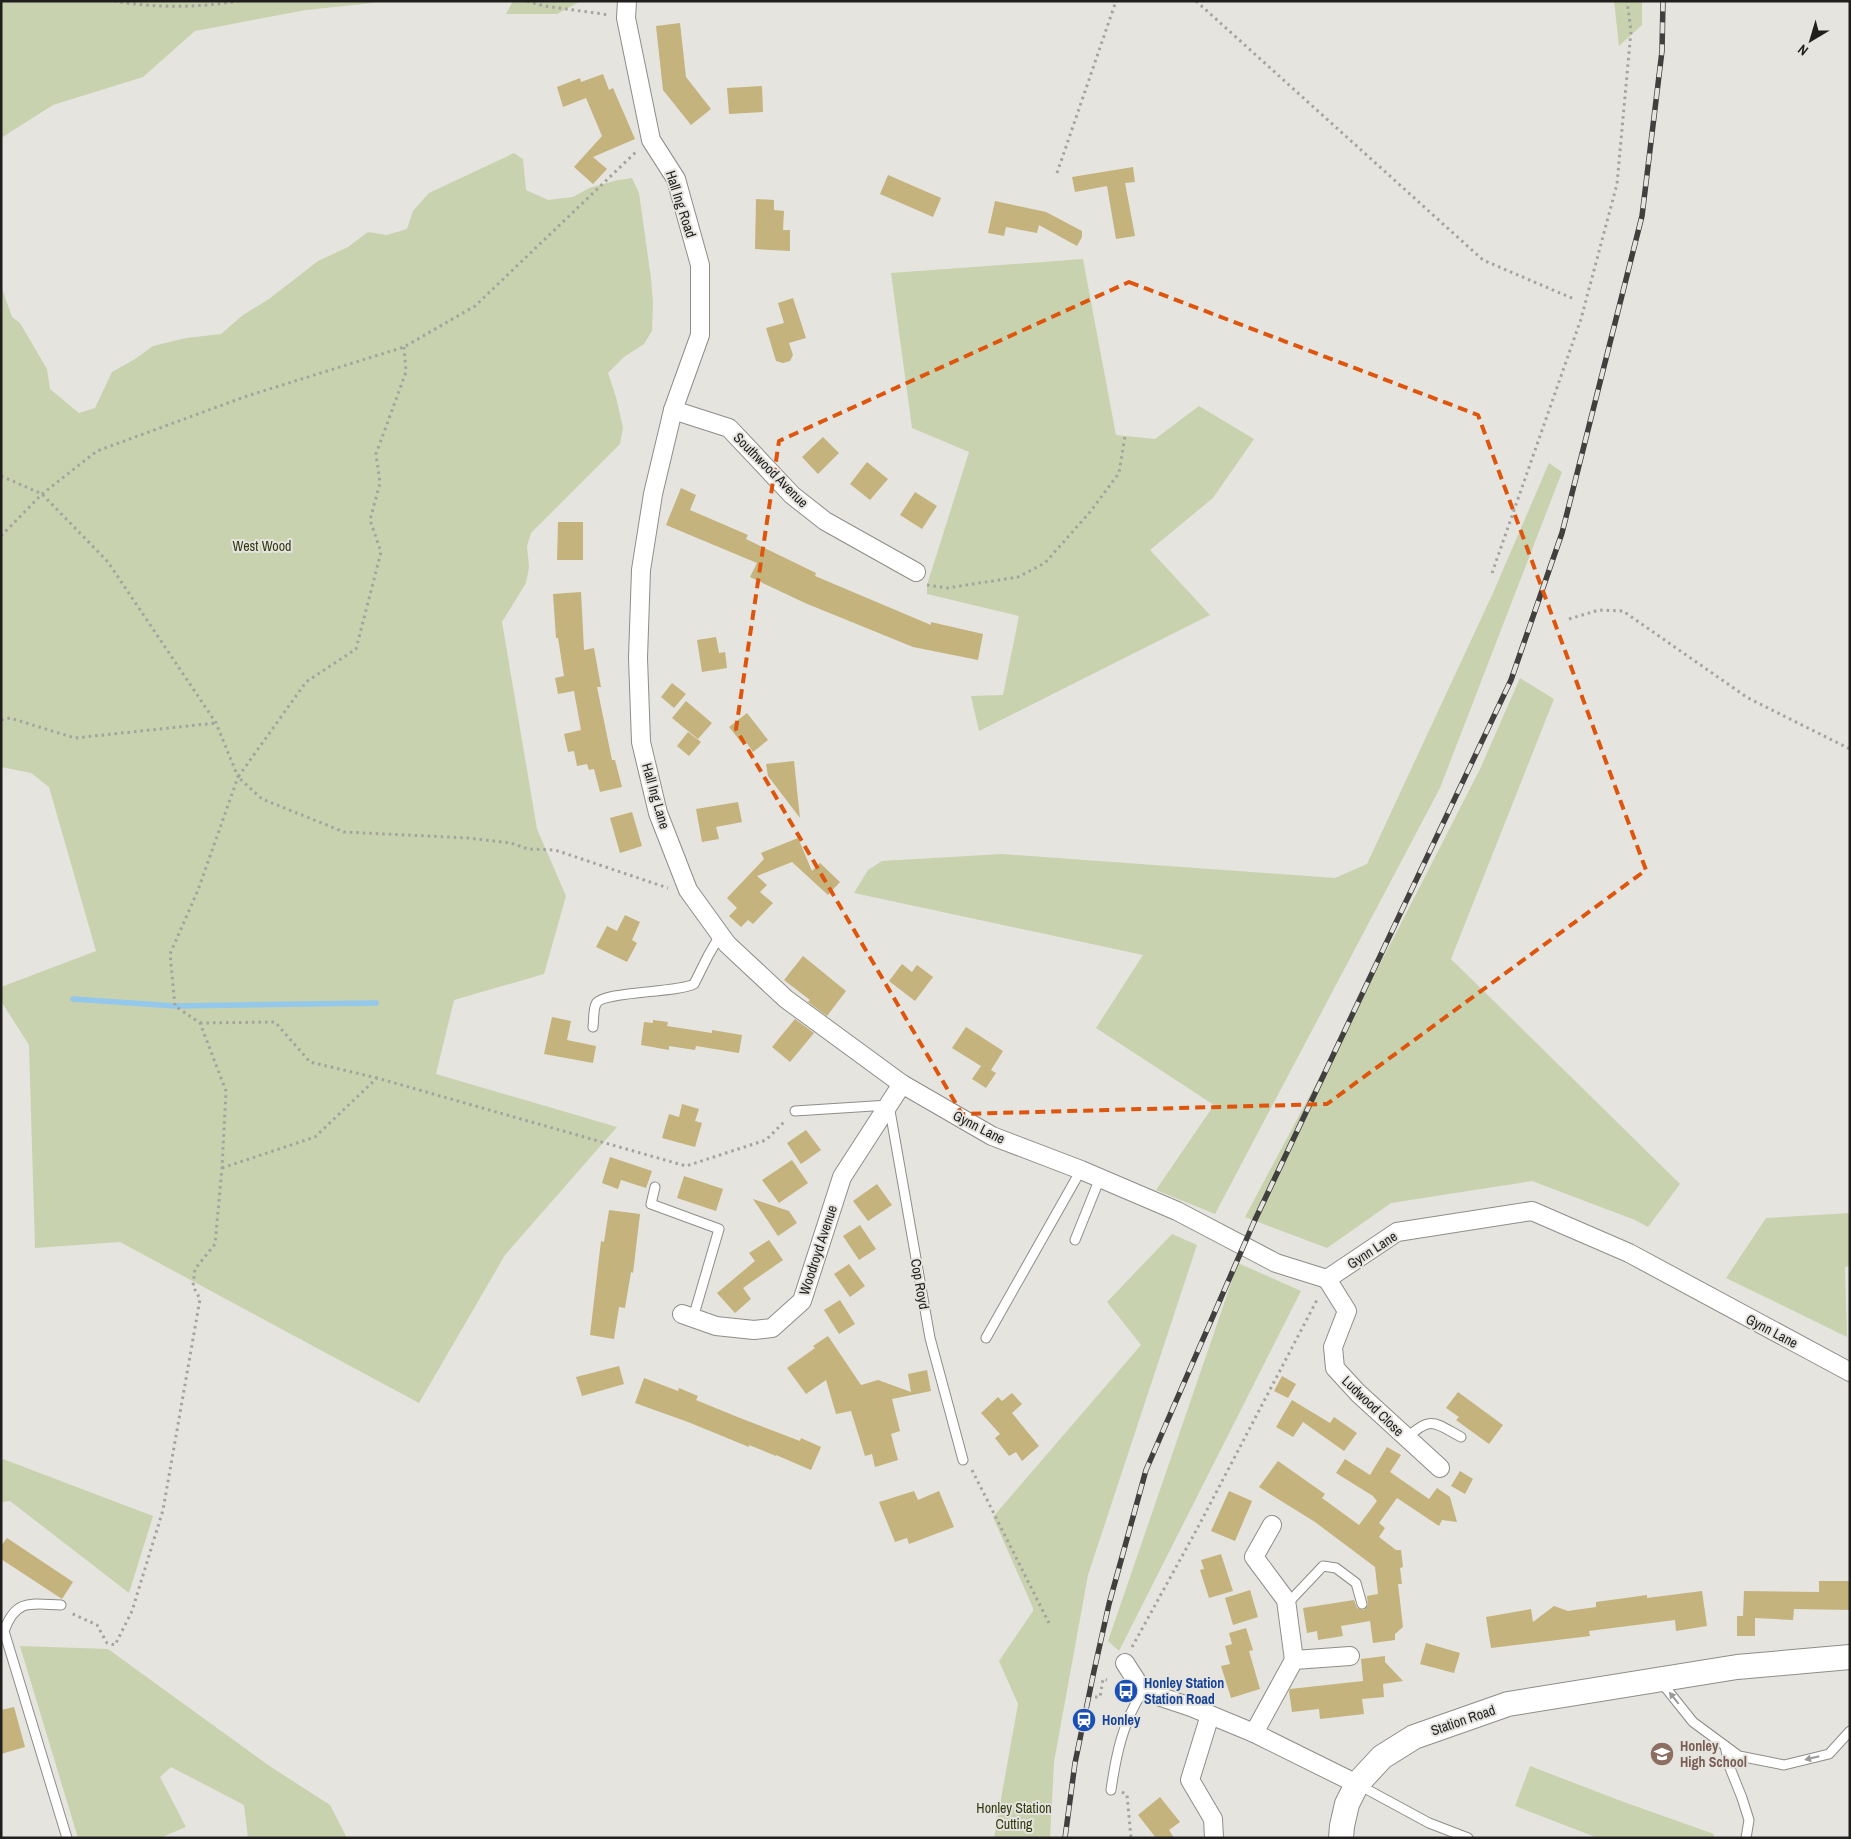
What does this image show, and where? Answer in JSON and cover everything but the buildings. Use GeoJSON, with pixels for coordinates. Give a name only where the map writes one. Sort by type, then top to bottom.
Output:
{"type":"FeatureCollection","features":[{"type":"Feature","properties":{"kind":"street","name":"Hall Ing Road"},"geometry":{"type":"LineString","coordinates":[[627,9],[652,140],[676,179],[700,265],[700,335],[673,410]]}},
{"type":"Feature","properties":{"kind":"street","name":"Southwood Avenue"},"geometry":{"type":"LineString","coordinates":[[673,410],[728,428],[792,495],[825,521],[916,572]]}},
{"type":"Feature","properties":{"kind":"street","name":"Hall Ing Lane"},"geometry":{"type":"LineString","coordinates":[[673,410],[653,494],[641,570],[638,658],[641,742],[658,813],[688,890],[727,944],[786,999],[902,1084]]}},
{"type":"Feature","properties":{"kind":"street","name":"Woodroyd Avenue"},"geometry":{"type":"LineString","coordinates":[[687,1316],[716,1326],[754,1330],[772,1328],[802,1301],[842,1177],[902,1084]]}},
{"type":"Feature","properties":{"kind":"street","name":"Gynn Lane"},"geometry":{"type":"LineString","coordinates":[[902,1084],[992,1136],[1081,1170],[1177,1211],[1276,1263],[1327,1279],[1397,1232],[1532,1211],[1629,1253],[1850,1372]]}},
{"type":"Feature","properties":{"kind":"street","name":"Ludwood Close"},"geometry":{"type":"LineString","coordinates":[[1327,1279],[1347,1312],[1333,1347],[1335,1368],[1358,1393],[1440,1468]]}},
{"type":"Feature","properties":{"kind":"street"},"geometry":{"type":"LineString","coordinates":[[1254,1733],[1294,1660],[1286,1600],[1254,1557],[1272,1525]]}},
{"type":"Feature","properties":{"kind":"street"},"geometry":{"type":"LineString","coordinates":[[1294,1660],[1350,1656]]}},
{"type":"Feature","properties":{"kind":"street","name":"Station Road"},"geometry":{"type":"LineString","coordinates":[[1341,1838],[1347,1804],[1357,1784],[1382,1757],[1414,1737],[1508,1704],[1658,1678],[1736,1667],[1850,1657]]}},
{"type":"Feature","properties":{"kind":"street"},"geometry":{"type":"LineString","coordinates":[[1125,1663],[1143,1691],[1170,1698],[1254,1733],[1357,1784]]}},
{"type":"Feature","properties":{"kind":"street"},"geometry":{"type":"LineString","coordinates":[[1210,1715],[1190,1780],[1214,1819],[1214,1838]]}},
{"type":"Feature","properties":{"kind":"lane"},"geometry":{"type":"LineString","coordinates":[[593,1027],[596,1004],[600,1000],[627,993],[678,989],[694,984],[720,935]]}},
{"type":"Feature","properties":{"kind":"lane"},"geometry":{"type":"LineString","coordinates":[[795,1111],[889,1106]]}},
{"type":"Feature","properties":{"kind":"lane","name":"Cop Royd"},"geometry":{"type":"LineString","coordinates":[[889,1106],[930,1338],[963,1460]]}},
{"type":"Feature","properties":{"kind":"lane"},"geometry":{"type":"LineString","coordinates":[[986,1338],[1081,1170]]}},
{"type":"Feature","properties":{"kind":"lane"},"geometry":{"type":"LineString","coordinates":[[1075,1240],[1100,1178]]}},
{"type":"Feature","properties":{"kind":"lane"},"geometry":{"type":"LineString","coordinates":[[655,1187],[651,1204],[719,1229],[687,1316]]}},
{"type":"Feature","properties":{"kind":"lane"},"geometry":{"type":"LineString","coordinates":[[1406,1438],[1418,1427],[1428,1422],[1461,1437]]}},
{"type":"Feature","properties":{"kind":"lane"},"geometry":{"type":"LineString","coordinates":[[1287,1604],[1323,1566],[1336,1568],[1356,1583],[1362,1604]]}},
{"type":"Feature","properties":{"kind":"lane"},"geometry":{"type":"LineString","coordinates":[[61,1605],[28,1604],[18,1608],[8,1619],[4,1631],[67,1838]]}},
{"type":"Feature","properties":{"kind":"lane"},"geometry":{"type":"LineString","coordinates":[[1658,1678],[1693,1722],[1739,1756],[1784,1765],[1829,1754],[1850,1731]]}},
{"type":"Feature","properties":{"kind":"lane"},"geometry":{"type":"LineString","coordinates":[[1111,1788],[1121,1735],[1134,1704],[1143,1691]]}},
{"type":"Feature","properties":{"kind":"lane"},"geometry":{"type":"LineString","coordinates":[[1725,1746],[1730,1768],[1742,1798],[1748,1820],[1746,1838]]}},
{"type":"Feature","properties":{"kind":"lane"},"geometry":{"type":"LineString","coordinates":[[1357,1784],[1429,1822],[1468,1838]]}},
{"type":"Feature","properties":{"kind":"path"},"geometry":{"type":"LineString","coordinates":[[114,1],[138,6],[213,6],[238,1]]}},
{"type":"Feature","properties":{"kind":"path"},"geometry":{"type":"LineString","coordinates":[[527,1],[544,6],[627,9]]}},
{"type":"Feature","properties":{"kind":"path"},"geometry":{"type":"LineString","coordinates":[[1057,173],[1116,1]]}},
{"type":"Feature","properties":{"kind":"path"},"geometry":{"type":"LineString","coordinates":[[1196,1],[1483,260],[1574,299]]}},
{"type":"Feature","properties":{"kind":"path"},"geometry":{"type":"LineString","coordinates":[[1492,573],[1581,319],[1617,184],[1630,32],[1627,1]]}},
{"type":"Feature","properties":{"kind":"path"},"geometry":{"type":"LineString","coordinates":[[1,536],[42,494],[97,451],[248,396],[404,347],[475,306],[629,156],[652,140]]}},
{"type":"Feature","properties":{"kind":"path"},"geometry":{"type":"LineString","coordinates":[[404,347],[406,372],[376,454],[380,483],[370,520],[381,552],[356,648],[306,682],[238,777],[198,890],[170,954],[175,1006],[200,1023],[275,1022],[310,1062],[377,1078],[686,1166],[766,1140],[795,1111]]}},
{"type":"Feature","properties":{"kind":"path"},"geometry":{"type":"LineString","coordinates":[[916,572],[927,585],[947,588],[1018,577],[1045,563],[1090,512],[1119,473],[1125,436]]}},
{"type":"Feature","properties":{"kind":"path"},"geometry":{"type":"LineString","coordinates":[[1,476],[42,494],[108,562],[216,723],[238,777],[262,799],[344,832],[468,838],[511,843],[528,849],[556,850],[681,892],[688,890]]}},
{"type":"Feature","properties":{"kind":"path"},"geometry":{"type":"LineString","coordinates":[[1569,619],[1599,610],[1624,611],[1748,698],[1850,749]]}},
{"type":"Feature","properties":{"kind":"path"},"geometry":{"type":"LineString","coordinates":[[1,720],[10,718],[74,738],[216,723]]}},
{"type":"Feature","properties":{"kind":"path"},"geometry":{"type":"LineString","coordinates":[[61,1605],[67,1611],[97,1625],[107,1643],[115,1645],[132,1611],[163,1510],[200,1299],[193,1286],[195,1269],[215,1244],[222,1168],[226,1092],[200,1023]]}},
{"type":"Feature","properties":{"kind":"path"},"geometry":{"type":"LineString","coordinates":[[222,1168],[315,1137],[377,1078]]}},
{"type":"Feature","properties":{"kind":"path"},"geometry":{"type":"LineString","coordinates":[[1125,1663],[1327,1279]]}},
{"type":"Feature","properties":{"kind":"path"},"geometry":{"type":"LineString","coordinates":[[963,1460],[973,1471],[1049,1623]]}},
{"type":"Feature","properties":{"kind":"path"},"geometry":{"type":"LineString","coordinates":[[1095,1697],[1100,1697],[1104,1679],[1107,1680]]}},
{"type":"Feature","properties":{"kind":"path"},"geometry":{"type":"LineString","coordinates":[[1111,1788],[1127,1795],[1131,1838]]}},
{"type":"Feature","properties":{"kind":"highlighted area"},"geometry":{"type":"Polygon","coordinates":[[[1129,282],[1478,415],[1646,870],[1327,1104],[962,1114],[736,729],[779,441],[1129,282]]]}},
{"type":"Feature","properties":{"kind":"green space"},"geometry":{"type":"Polygon","coordinates":[[[1,1],[372,1],[373,3],[306,10],[195,31],[143,77],[53,105],[1,138],[1,1]]]}},
{"type":"Feature","properties":{"kind":"green space"},"geometry":{"type":"Polygon","coordinates":[[[513,1],[581,1],[557,14],[506,14],[513,1]]]}},
{"type":"Feature","properties":{"kind":"green space"},"geometry":{"type":"Polygon","coordinates":[[[1614,1],[1642,1],[1642,25],[1619,46],[1614,1]]]}},
{"type":"Feature","properties":{"kind":"green space","name":"West Wood"},"geometry":{"type":"Polygon","coordinates":[[[514,153],[523,159],[526,190],[548,200],[573,197],[589,188],[632,178],[639,193],[651,278],[653,303],[652,331],[644,344],[624,357],[608,373],[623,428],[620,444],[531,533],[527,546],[529,567],[526,583],[502,622],[537,829],[566,896],[544,974],[454,1000],[436,1074],[617,1127],[505,1255],[419,1403],[120,1242],[35,1248],[29,1045],[1,1001],[1,987],[96,951],[49,787],[31,773],[1,767],[1,286],[12,317],[20,323],[47,369],[50,389],[79,413],[95,408],[112,372],[153,346],[186,338],[221,334],[243,315],[269,299],[318,261],[348,247],[368,232],[387,235],[407,229],[413,211],[429,193],[514,153]]]}},
{"type":"Feature","properties":{"kind":"green space"},"geometry":{"type":"Polygon","coordinates":[[[1083,259],[1116,435],[1155,439],[1199,406],[1254,439],[1213,498],[1150,550],[1210,615],[979,731],[971,696],[1003,695],[1019,616],[927,594],[927,585],[969,452],[912,428],[891,273],[1083,259]]]}},
{"type":"Feature","properties":{"kind":"green space"},"geometry":{"type":"Polygon","coordinates":[[[1549,463],[1562,472],[1440,788],[1215,1214],[1156,1190],[1214,1105],[1096,1028],[1143,955],[854,893],[868,870],[882,861],[1002,854],[1335,878],[1367,864],[1493,593],[1549,463]]]}},
{"type":"Feature","properties":{"kind":"green space"},"geometry":{"type":"Polygon","coordinates":[[[1520,678],[1554,699],[1451,959],[1680,1184],[1648,1227],[1635,1220],[1532,1181],[1391,1203],[1327,1248],[1245,1217],[1392,941],[1480,769],[1520,678]]]}},
{"type":"Feature","properties":{"kind":"green space"},"geometry":{"type":"Polygon","coordinates":[[[1850,1213],[1850,1266],[1845,1267],[1847,1337],[1726,1278],[1766,1218],[1850,1213]]]}},
{"type":"Feature","properties":{"kind":"green space","name":"Honley Station Cutting"},"geometry":{"type":"Polygon","coordinates":[[[1172,1234],[1197,1245],[1088,1575],[1054,1762],[1050,1838],[994,1838],[1018,1704],[999,1661],[1033,1611],[1033,1608],[993,1517],[1141,1345],[1107,1302],[1172,1234]]]}},
{"type":"Feature","properties":{"kind":"green space"},"geometry":{"type":"Polygon","coordinates":[[[1238,1263],[1301,1291],[1119,1651],[1108,1641],[1238,1263]]]}},
{"type":"Feature","properties":{"kind":"green space"},"geometry":{"type":"Polygon","coordinates":[[[3,1459],[153,1516],[129,1593],[10,1501],[1,1502],[1,1460],[3,1459]]]}},
{"type":"Feature","properties":{"kind":"green space"},"geometry":{"type":"Polygon","coordinates":[[[20,1646],[108,1649],[271,1767],[330,1805],[347,1838],[248,1838],[244,1805],[171,1767],[160,1777],[186,1827],[160,1838],[78,1838],[20,1646]]]}},
{"type":"Feature","properties":{"kind":"green space"},"geometry":{"type":"Polygon","coordinates":[[[1530,1766],[1714,1834],[1713,1838],[1598,1838],[1515,1806],[1530,1766]]]}},
{"type":"Feature","properties":{"kind":"waterway"},"geometry":{"type":"LineString","coordinates":[[73,999],[175,1006],[376,1003]]}},
{"type":"Feature","properties":{"kind":"railway"},"geometry":{"type":"LineString","coordinates":[[1065,1838],[1075,1763],[1094,1671],[1109,1604],[1146,1470],[1254,1222],[1511,680],[1562,533],[1642,216],[1662,51],[1663,1]]}},
{"type":"Feature","properties":{"kind":"place","name":"Honley Station Station Road"},"geometry":{"type":"Point","coordinates":[1126,1691]}},
{"type":"Feature","properties":{"kind":"place","name":"Honley"},"geometry":{"type":"Point","coordinates":[1084,1720]}},
{"type":"Feature","properties":{"kind":"place","name":"Honley High School"},"geometry":{"type":"Point","coordinates":[1662,1754]}}]}
